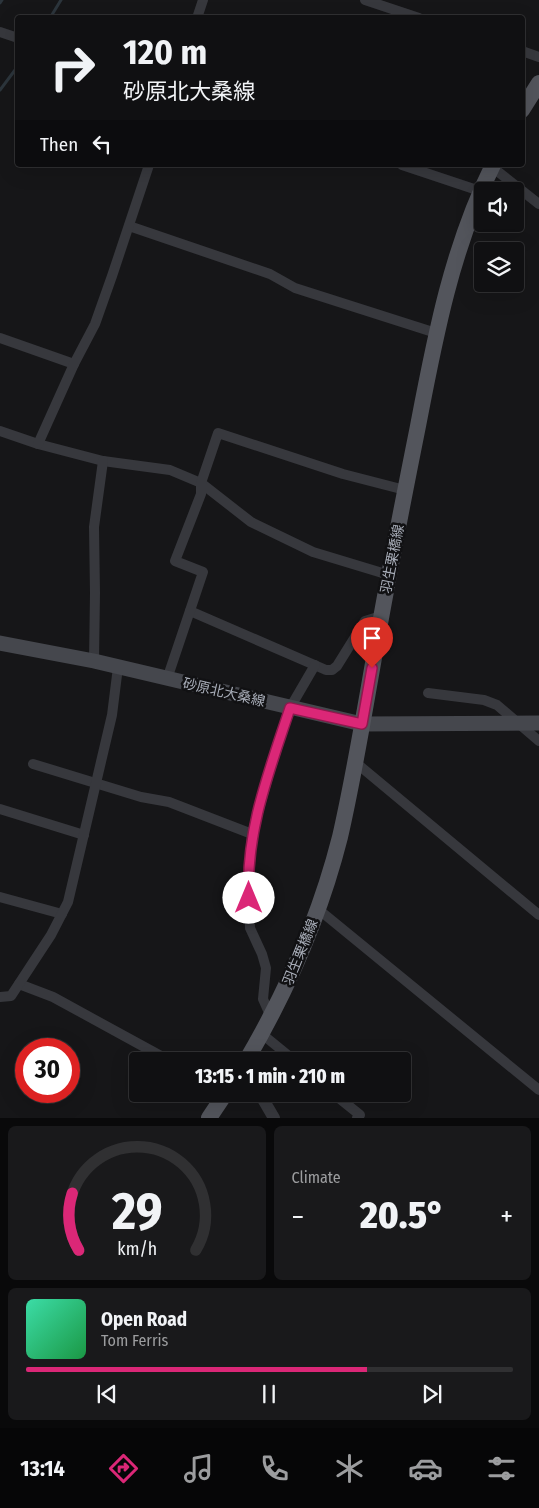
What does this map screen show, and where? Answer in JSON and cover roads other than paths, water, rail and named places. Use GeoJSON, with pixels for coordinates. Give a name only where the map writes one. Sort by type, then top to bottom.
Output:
{"type":"FeatureCollection","features":[{"type":"Feature","properties":{"kind":"main road"},"geometry":{"type":"LineString","coordinates":[[525,105],[539,83]]}},
{"type":"Feature","properties":{"kind":"main road","name":"羽生栗橋線"},"geometry":{"type":"LineString","coordinates":[[484,182],[492,167]]}},
{"type":"Feature","properties":{"kind":"main road","name":"羽生栗橋線"},"geometry":{"type":"LineString","coordinates":[[251,1052],[292,976],[318,909],[340,837],[356,762],[381,616],[436,333],[462,241],[474,208]]}},
{"type":"Feature","properties":{"kind":"main road","name":"砂原北大桑線"},"geometry":{"type":"LineString","coordinates":[[0,643],[94,661],[362,724],[539,723]]}},
{"type":"Feature","properties":{"kind":"main road"},"geometry":{"type":"LineString","coordinates":[[209,1118],[220,1102]]}},
{"type":"Feature","properties":{"kind":"street"},"geometry":{"type":"LineString","coordinates":[[198,15],[203,0]]}},
{"type":"Feature","properties":{"kind":"street"},"geometry":{"type":"LineString","coordinates":[[365,0],[410,15]]}},
{"type":"Feature","properties":{"kind":"street"},"geometry":{"type":"LineString","coordinates":[[0,32],[15,37]]}},
{"type":"Feature","properties":{"kind":"street"},"geometry":{"type":"LineString","coordinates":[[525,52],[539,57]]}},
{"type":"Feature","properties":{"kind":"street"},"geometry":{"type":"LineString","coordinates":[[38,444],[74,364],[95,324],[148,167]]}},
{"type":"Feature","properties":{"kind":"street"},"geometry":{"type":"LineString","coordinates":[[408,167],[474,189]]}},
{"type":"Feature","properties":{"kind":"street"},"geometry":{"type":"LineString","coordinates":[[493,167],[539,204]]}},
{"type":"Feature","properties":{"kind":"street"},"geometry":{"type":"LineString","coordinates":[[129,226],[270,274],[295,288],[436,333]]}},
{"type":"Feature","properties":{"kind":"street"},"geometry":{"type":"LineString","coordinates":[[0,338],[74,364]]}},
{"type":"Feature","properties":{"kind":"street"},"geometry":{"type":"LineString","coordinates":[[0,431],[38,444],[103,461],[170,470],[201,483],[236,512],[260,527],[313,552],[389,576]]}},
{"type":"Feature","properties":{"kind":"street"},"geometry":{"type":"LineString","coordinates":[[167,679],[203,572],[175,561],[201,494],[201,483],[218,433],[342,474],[405,490]]}},
{"type":"Feature","properties":{"kind":"street"},"geometry":{"type":"LineString","coordinates":[[94,661],[94,528],[103,461]]}},
{"type":"Feature","properties":{"kind":"street"},"geometry":{"type":"LineString","coordinates":[[190,611],[326,670],[332,670],[337,666],[366,621],[381,616]]}},
{"type":"Feature","properties":{"kind":"street"},"geometry":{"type":"LineString","coordinates":[[271,1017],[263,999],[266,968],[250,928],[248,882],[252,834],[290,708],[315,665]]}},
{"type":"Feature","properties":{"kind":"street"},"geometry":{"type":"LineString","coordinates":[[0,997],[12,996],[68,902],[112,715],[118,668]]}},
{"type":"Feature","properties":{"kind":"street"},"geometry":{"type":"LineString","coordinates":[[428,693],[491,702],[539,741]]}},
{"type":"Feature","properties":{"kind":"street"},"geometry":{"type":"LineString","coordinates":[[356,762],[539,914]]}},
{"type":"Feature","properties":{"kind":"street"},"geometry":{"type":"LineString","coordinates":[[33,764],[141,797],[169,802],[252,834]]}},
{"type":"Feature","properties":{"kind":"street"},"geometry":{"type":"LineString","coordinates":[[0,809],[84,835]]}},
{"type":"Feature","properties":{"kind":"street"},"geometry":{"type":"LineString","coordinates":[[0,897],[62,914]]}},
{"type":"Feature","properties":{"kind":"street"},"geometry":{"type":"LineString","coordinates":[[318,909],[539,1090]]}},
{"type":"Feature","properties":{"kind":"street"},"geometry":{"type":"LineString","coordinates":[[19,984],[52,997],[153,1052]]}},
{"type":"Feature","properties":{"kind":"street"},"geometry":{"type":"LineString","coordinates":[[262,1034],[284,1052]]}},
{"type":"Feature","properties":{"kind":"street"},"geometry":{"type":"LineString","coordinates":[[265,1102],[274,1118]]}},
{"type":"Feature","properties":{"kind":"street"},"geometry":{"type":"LineString","coordinates":[[344,1102],[360,1115],[357,1118]]}},
{"type":"Feature","properties":{"kind":"waterway"},"geometry":{"type":"LineString","coordinates":[[52,15],[61,0]]}},
{"type":"Feature","properties":{"kind":"waterway"},"geometry":{"type":"LineString","coordinates":[[0,90],[15,70]]}}]}
